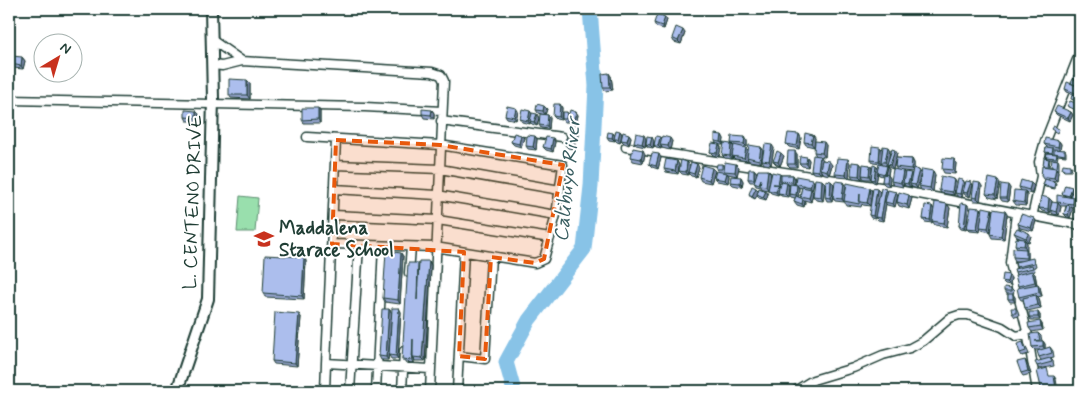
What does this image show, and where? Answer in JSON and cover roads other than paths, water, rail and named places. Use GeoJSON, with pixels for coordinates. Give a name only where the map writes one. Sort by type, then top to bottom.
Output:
{"type":"FeatureCollection","features":[{"type":"Feature","properties":{"kind":"street","name":"L. CENTENO DRIVE"},"geometry":{"type":"LineString","coordinates":[[177,391],[208,300],[213,106],[211,9]]}},
{"type":"Feature","properties":{"kind":"street"},"geometry":{"type":"LineString","coordinates":[[212,40],[242,60]]}},
{"type":"Feature","properties":{"kind":"street"},"geometry":{"type":"LineString","coordinates":[[1032,217],[1041,176],[1039,162],[1045,141],[1080,52]]}},
{"type":"Feature","properties":{"kind":"street"},"geometry":{"type":"LineString","coordinates":[[213,65],[222,66],[242,60],[432,72],[441,75],[444,81],[438,220],[435,247],[430,391]]}},
{"type":"Feature","properties":{"kind":"street"},"geometry":{"type":"LineString","coordinates":[[9,100],[213,106],[365,107],[442,111]]}},
{"type":"Feature","properties":{"kind":"street"},"geometry":{"type":"LineString","coordinates":[[441,121],[562,137]]}},
{"type":"Feature","properties":{"kind":"street"},"geometry":{"type":"LineString","coordinates":[[307,138],[440,145],[563,165]]}},
{"type":"Feature","properties":{"kind":"street"},"geometry":{"type":"LineString","coordinates":[[325,391],[336,140]]}},
{"type":"Feature","properties":{"kind":"street"},"geometry":{"type":"LineString","coordinates":[[626,147],[893,189],[1080,225]]}},
{"type":"Feature","properties":{"kind":"street"},"geometry":{"type":"LineString","coordinates":[[332,244],[435,247],[535,264],[544,259],[550,238],[556,215],[564,155]]}},
{"type":"Feature","properties":{"kind":"street"},"geometry":{"type":"LineString","coordinates":[[336,165],[440,169],[560,190]]}},
{"type":"Feature","properties":{"kind":"street"},"geometry":{"type":"LineString","coordinates":[[334,189],[438,195],[556,215]]}},
{"type":"Feature","properties":{"kind":"street"},"geometry":{"type":"LineString","coordinates":[[1016,214],[1010,263],[1027,334],[1037,391]]}},
{"type":"Feature","properties":{"kind":"street"},"geometry":{"type":"LineString","coordinates":[[334,216],[438,220],[550,238]]}},
{"type":"Feature","properties":{"kind":"street"},"geometry":{"type":"LineString","coordinates":[[350,391],[359,245]]}},
{"type":"Feature","properties":{"kind":"street"},"geometry":{"type":"LineString","coordinates":[[376,391],[384,246]]}},
{"type":"Feature","properties":{"kind":"street"},"geometry":{"type":"LineString","coordinates":[[409,284],[411,247]]}},
{"type":"Feature","properties":{"kind":"street"},"geometry":{"type":"LineString","coordinates":[[457,391],[464,252]]}},
{"type":"Feature","properties":{"kind":"street"},"geometry":{"type":"LineString","coordinates":[[459,356],[485,358],[491,256]]}},
{"type":"Feature","properties":{"kind":"street"},"geometry":{"type":"LineString","coordinates":[[795,391],[813,380],[853,368],[883,354],[910,348],[923,341],[950,318],[959,315],[968,315],[993,324],[1016,336],[1027,334]]}},
{"type":"Feature","properties":{"kind":"street"},"geometry":{"type":"LineString","coordinates":[[402,391],[405,340]]}},
{"type":"Feature","properties":{"kind":"street"},"geometry":{"type":"LineString","coordinates":[[326,363],[430,369]]}},
{"type":"Feature","properties":{"kind":"waterway","name":"Calibuyo River"},"geometry":{"type":"LineString","coordinates":[[514,391],[506,362],[529,320],[584,249],[591,186],[596,86],[590,9]]}},
{"type":"Feature","properties":{"kind":"place","name":"Maddalena Starace School"},"geometry":{"type":"Point","coordinates":[264,239]}}]}
